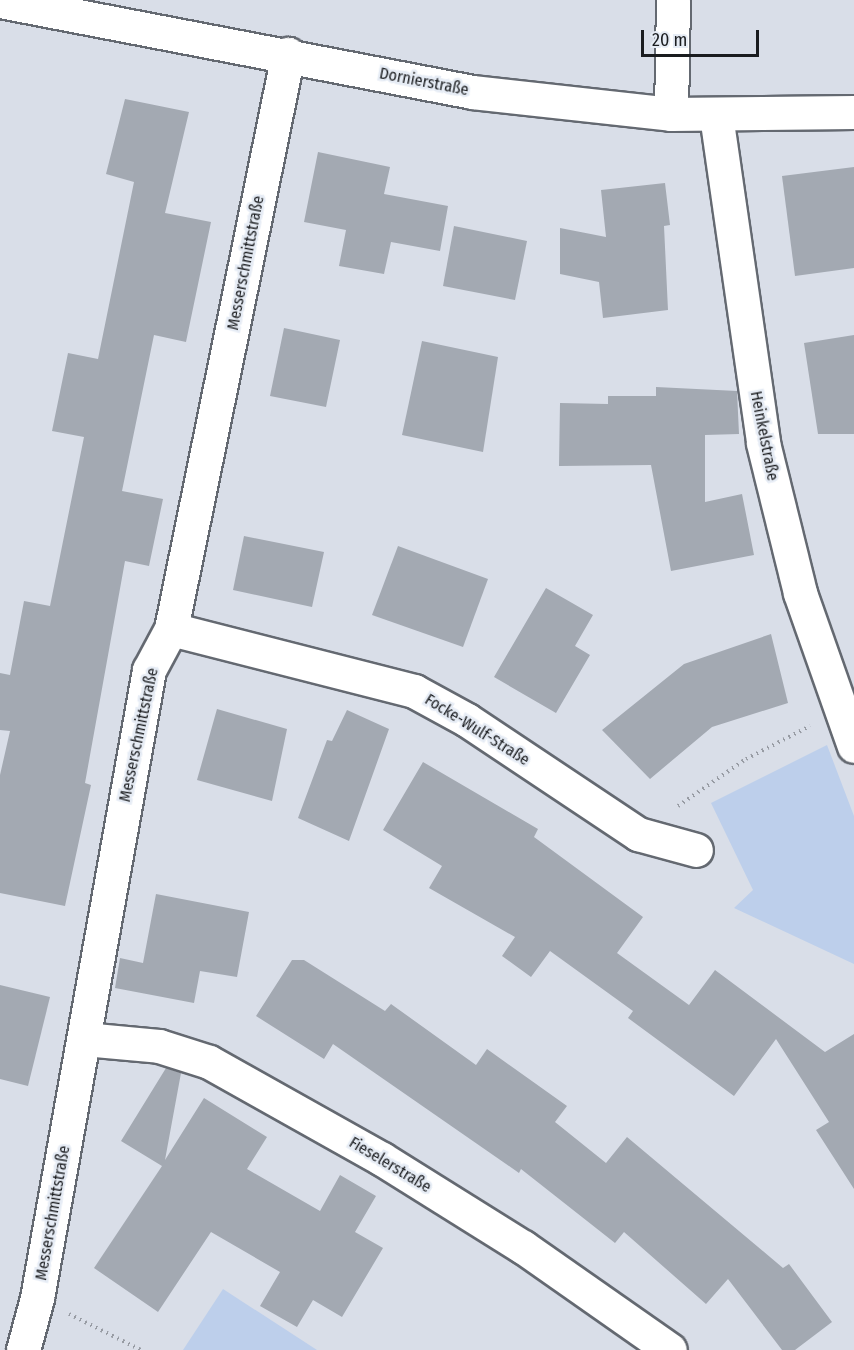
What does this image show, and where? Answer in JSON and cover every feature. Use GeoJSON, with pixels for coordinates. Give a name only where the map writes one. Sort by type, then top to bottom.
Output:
{"type":"FeatureCollection","features":[{"type":"Feature","properties":{"kind":"street"},"geometry":{"type":"LineString","coordinates":[[671,114],[673,0]]}},
{"type":"Feature","properties":{"kind":"street","name":"Dornierstraße"},"geometry":{"type":"LineString","coordinates":[[0,1],[288,54],[472,92],[671,114],[716,116],[854,112]]}},
{"type":"Feature","properties":{"kind":"street","name":"Messerschmittstraße"},"geometry":{"type":"LineString","coordinates":[[22,1350],[37,1298],[149,670],[171,629],[288,54]]}},
{"type":"Feature","properties":{"kind":"street","name":"Heinkelstraße"},"geometry":{"type":"LineString","coordinates":[[716,116],[763,442],[800,593],[839,711],[854,746]]}},
{"type":"Feature","properties":{"kind":"street","name":"Focke-Wulf-Straße"},"geometry":{"type":"LineString","coordinates":[[171,629],[414,691],[467,720],[638,834],[696,850]]}},
{"type":"Feature","properties":{"kind":"street","name":"Fieselerstraße"},"geometry":{"type":"LineString","coordinates":[[84,1039],[159,1046],[209,1062],[382,1159],[513,1240],[670,1350]]}},
{"type":"Feature","properties":{"kind":"path"},"geometry":{"type":"LineString","coordinates":[[638,834],[746,759],[839,711]]}},
{"type":"Feature","properties":{"kind":"path"},"geometry":{"type":"LineString","coordinates":[[37,1298],[141,1350]]}},
{"type":"Feature","properties":{"kind":"shaded area"},"geometry":{"type":"Polygon","coordinates":[[[827,745],[854,816],[854,964],[734,908],[753,890],[711,803],[827,745]]]}},
{"type":"Feature","properties":{"kind":"shaded area"},"geometry":{"type":"Polygon","coordinates":[[[223,1289],[317,1350],[183,1350],[223,1289]]]}},
{"type":"Feature","properties":{"kind":"building"},"geometry":{"type":"Polygon","coordinates":[[[125,99],[189,112],[165,213],[211,222],[186,342],[154,335],[122,491],[163,499],[149,566],[125,561],[85,783],[91,785],[65,906],[0,893],[0,775],[10,731],[0,730],[0,673],[10,675],[24,601],[50,606],[84,437],[52,431],[68,353],[98,359],[134,182],[106,174],[125,99]]]}},
{"type":"Feature","properties":{"kind":"building"},"geometry":{"type":"Polygon","coordinates":[[[318,152],[390,167],[384,194],[448,206],[440,251],[391,242],[384,274],[339,266],[346,230],[304,222],[318,152]]]}},
{"type":"Feature","properties":{"kind":"building"},"geometry":{"type":"Polygon","coordinates":[[[854,167],[854,268],[795,276],[782,176],[854,167]]]}},
{"type":"Feature","properties":{"kind":"building"},"geometry":{"type":"Polygon","coordinates":[[[665,183],[670,225],[664,226],[668,310],[603,318],[599,282],[560,274],[560,228],[606,237],[601,190],[665,183]]]}},
{"type":"Feature","properties":{"kind":"building"},"geometry":{"type":"Polygon","coordinates":[[[454,226],[527,241],[515,300],[443,286],[454,226]]]}},
{"type":"Feature","properties":{"kind":"building"},"geometry":{"type":"Polygon","coordinates":[[[284,328],[340,340],[326,407],[270,396],[284,328]]]}},
{"type":"Feature","properties":{"kind":"building"},"geometry":{"type":"Polygon","coordinates":[[[854,335],[854,434],[818,434],[804,343],[854,335]]]}},
{"type":"Feature","properties":{"kind":"building"},"geometry":{"type":"Polygon","coordinates":[[[422,341],[498,357],[483,452],[402,435],[422,341]]]}},
{"type":"Feature","properties":{"kind":"building"},"geometry":{"type":"Polygon","coordinates":[[[656,387],[737,391],[739,434],[705,435],[705,502],[742,494],[754,555],[671,571],[651,465],[559,466],[560,403],[608,404],[608,396],[656,396],[656,387]]]}},
{"type":"Feature","properties":{"kind":"building"},"geometry":{"type":"Polygon","coordinates":[[[244,536],[324,552],[312,607],[233,590],[244,536]]]}},
{"type":"Feature","properties":{"kind":"building"},"geometry":{"type":"Polygon","coordinates":[[[398,546],[488,579],[463,647],[372,615],[398,546]]]}},
{"type":"Feature","properties":{"kind":"building"},"geometry":{"type":"Polygon","coordinates":[[[546,588],[593,615],[575,646],[590,655],[556,713],[494,677],[546,588]]]}},
{"type":"Feature","properties":{"kind":"building"},"geometry":{"type":"Polygon","coordinates":[[[771,634],[788,703],[712,727],[650,779],[602,730],[684,664],[771,634]]]}},
{"type":"Feature","properties":{"kind":"building"},"geometry":{"type":"Polygon","coordinates":[[[217,709],[287,729],[272,801],[197,780],[217,709]]]}},
{"type":"Feature","properties":{"kind":"building"},"geometry":{"type":"Polygon","coordinates":[[[347,710],[389,729],[349,841],[298,818],[327,740],[332,741],[347,710]]]}},
{"type":"Feature","properties":{"kind":"building"},"geometry":{"type":"Polygon","coordinates":[[[423,762],[538,829],[534,837],[643,917],[617,953],[689,1005],[715,970],[825,1052],[854,1034],[854,1189],[816,1130],[829,1122],[776,1039],[734,1096],[628,1018],[633,1011],[550,951],[531,977],[502,956],[515,937],[429,888],[442,866],[383,830],[423,762]]]}},
{"type":"Feature","properties":{"kind":"building"},"geometry":{"type":"Polygon","coordinates":[[[156,894],[249,912],[237,977],[200,971],[194,1003],[115,988],[120,958],[143,963],[156,894]]]}},
{"type":"Feature","properties":{"kind":"building"},"geometry":{"type":"Polygon","coordinates":[[[292,960],[304,960],[385,1011],[391,1004],[476,1065],[487,1049],[567,1106],[555,1122],[606,1163],[627,1137],[783,1268],[789,1264],[832,1322],[795,1350],[782,1350],[728,1279],[706,1304],[624,1232],[615,1243],[521,1169],[519,1173],[333,1044],[324,1059],[256,1016],[292,960]]]}},
{"type":"Feature","properties":{"kind":"building"},"geometry":{"type":"Polygon","coordinates":[[[0,985],[50,997],[28,1086],[0,1079],[0,985]]]}},
{"type":"Feature","properties":{"kind":"building"},"geometry":{"type":"Polygon","coordinates":[[[166,1068],[181,1073],[165,1160],[204,1098],[267,1137],[247,1169],[320,1211],[340,1175],[376,1196],[355,1232],[383,1248],[342,1317],[313,1300],[297,1327],[260,1306],[280,1272],[211,1232],[158,1312],[94,1268],[162,1166],[121,1141],[166,1068]]]}}]}
